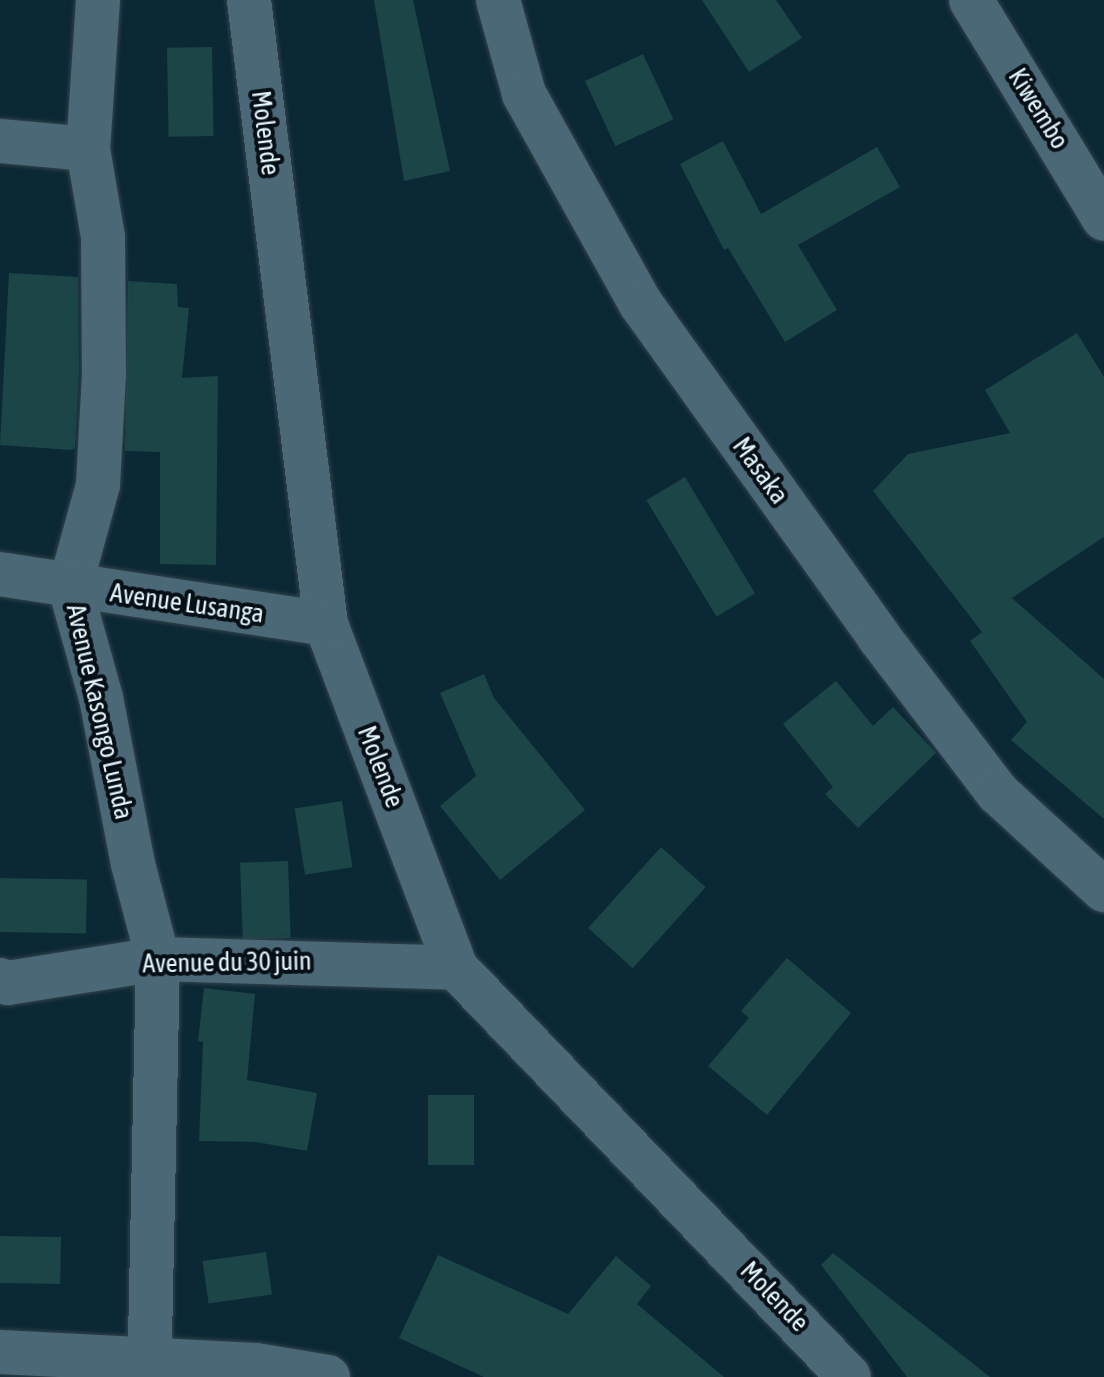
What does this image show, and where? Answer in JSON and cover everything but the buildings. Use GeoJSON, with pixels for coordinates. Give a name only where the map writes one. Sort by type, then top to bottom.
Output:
{"type":"FeatureCollection","features":[{"type":"Feature","properties":{"kind":"street","name":"Avenue Kasongo Lunda"},"geometry":{"type":"LineString","coordinates":[[98,0],[88,149],[103,237],[104,374],[98,485],[70,587],[101,698],[133,864],[158,959],[148,1369]]}},
{"type":"Feature","properties":{"kind":"street","name":"Molende"},"geometry":{"type":"LineString","coordinates":[[249,0],[326,624],[456,968],[849,1377]]}},
{"type":"Feature","properties":{"kind":"street","name":"Masaka"},"geometry":{"type":"LineString","coordinates":[[498,0],[524,94],[641,304],[879,637],[998,793],[1104,890]]}},
{"type":"Feature","properties":{"kind":"street","name":"Kiwembo"},"geometry":{"type":"LineString","coordinates":[[971,0],[1104,219]]}},
{"type":"Feature","properties":{"kind":"street"},"geometry":{"type":"LineString","coordinates":[[0,141],[88,149]]}},
{"type":"Feature","properties":{"kind":"street","name":"Avenue Lusanga"},"geometry":{"type":"LineString","coordinates":[[0,574],[326,624]]}},
{"type":"Feature","properties":{"kind":"street","name":"Avenue du 30 juin"},"geometry":{"type":"LineString","coordinates":[[0,980],[8,983],[158,959],[456,968]]}},
{"type":"Feature","properties":{"kind":"street"},"geometry":{"type":"LineString","coordinates":[[0,1352],[148,1369],[256,1365],[328,1377]]}}]}
